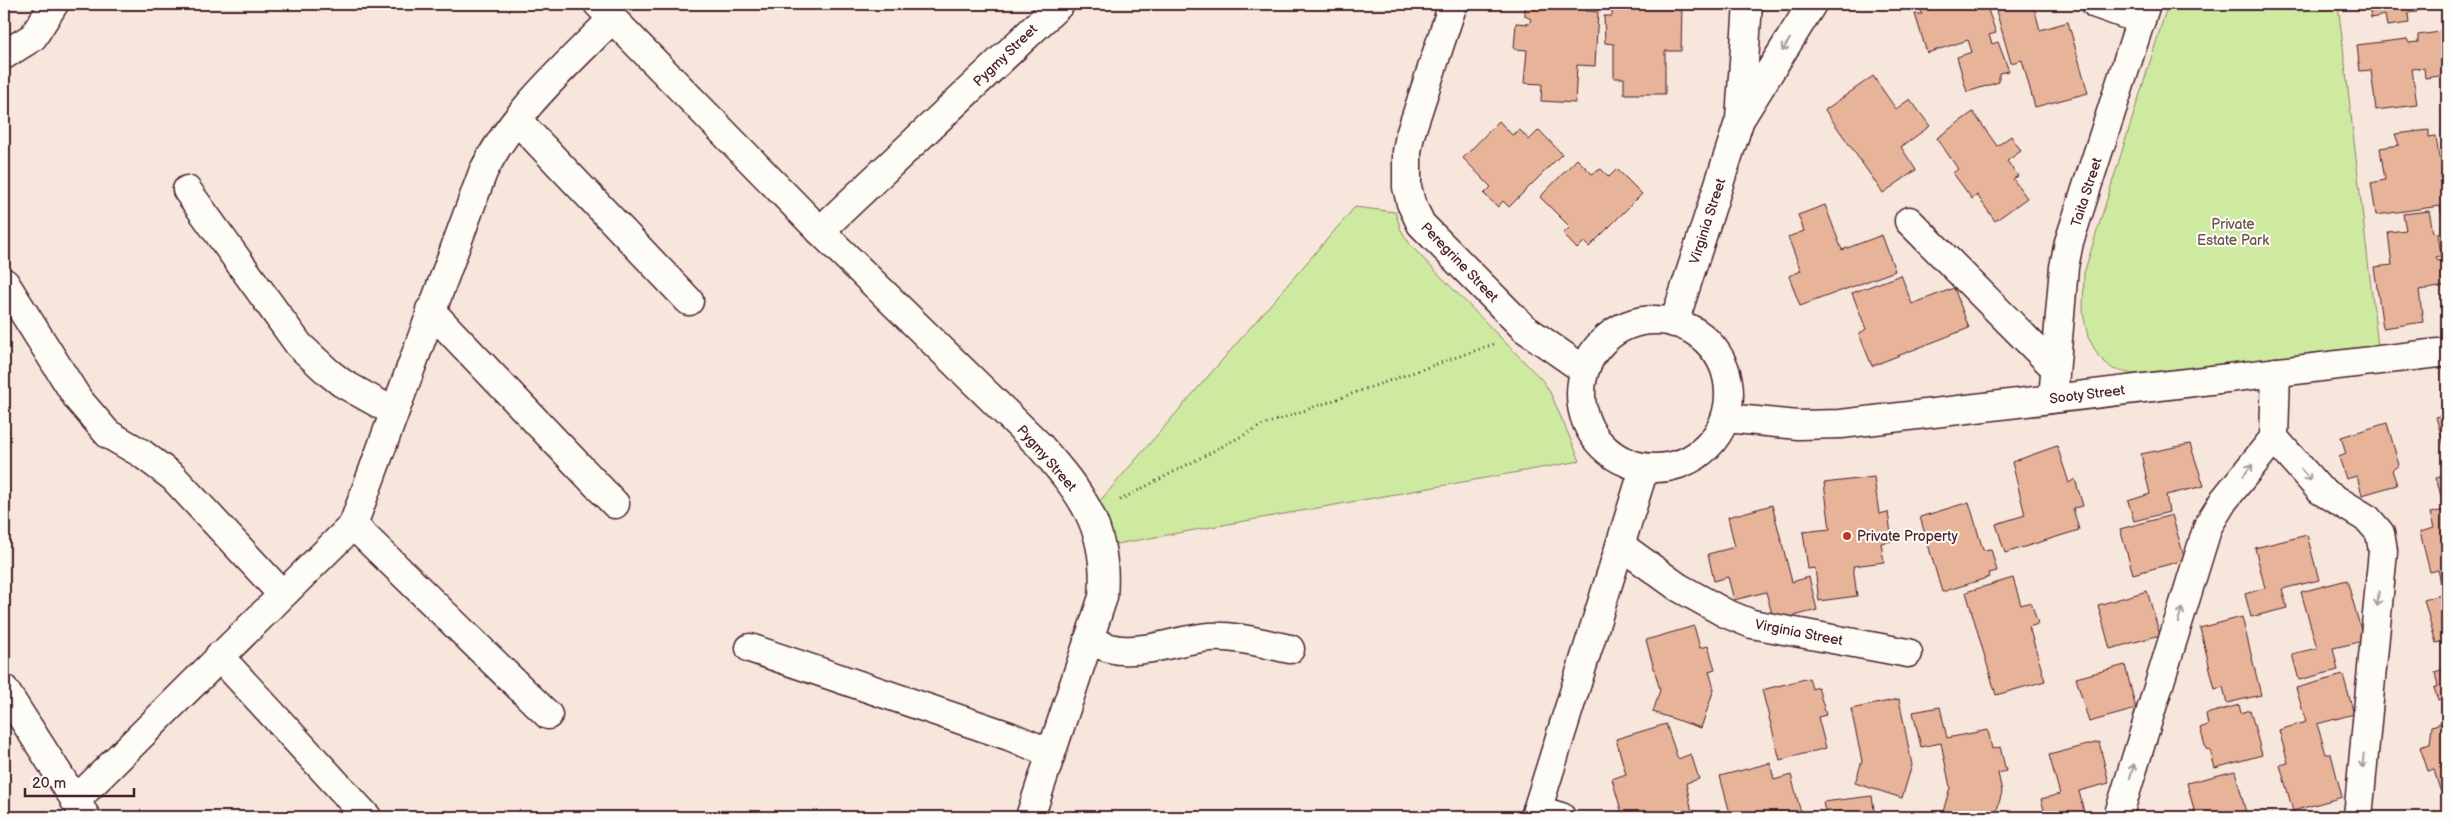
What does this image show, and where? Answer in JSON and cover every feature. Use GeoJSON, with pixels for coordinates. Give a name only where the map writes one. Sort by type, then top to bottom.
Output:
{"type":"FeatureCollection","features":[{"type":"Feature","properties":{"kind":"street"},"geometry":{"type":"LineString","coordinates":[[4,55],[33,37],[54,4]]}},
{"type":"Feature","properties":{"kind":"street","name":"Pygmy Street"},"geometry":{"type":"LineString","coordinates":[[820,231],[1060,4]]}},
{"type":"Feature","properties":{"kind":"street","name":"Peregrine Street"},"geometry":{"type":"LineString","coordinates":[[1453,4],[1410,135],[1406,170],[1407,187],[1411,203],[1422,224],[1524,328],[1584,370]]}},
{"type":"Feature","properties":{"kind":"street","name":"Virginia Street"},"geometry":{"type":"LineString","coordinates":[[1740,120],[1748,4]]}},
{"type":"Feature","properties":{"kind":"street","name":"Virginia Street"},"geometry":{"type":"LineString","coordinates":[[1674,323],[1740,120],[1812,4]]}},
{"type":"Feature","properties":{"kind":"street","name":"Taita Street"},"geometry":{"type":"LineString","coordinates":[[2053,398],[2069,242],[2144,12],[2096,4]]}},
{"type":"Feature","properties":{"kind":"street"},"geometry":{"type":"LineString","coordinates":[[4,689],[81,809],[219,656],[353,525],[430,310],[483,172],[493,151],[605,11]]}},
{"type":"Feature","properties":{"kind":"street","name":"Pygmy Street"},"geometry":{"type":"LineString","coordinates":[[605,11],[820,231],[1038,445],[1071,482],[1091,516],[1098,531],[1105,576],[1103,596],[1050,753],[1031,817]]}},
{"type":"Feature","properties":{"kind":"street"},"geometry":{"type":"LineString","coordinates":[[517,120],[689,301]]}},
{"type":"Feature","properties":{"kind":"street"},"geometry":{"type":"LineString","coordinates":[[187,190],[299,345],[342,383],[394,412]]}},
{"type":"Feature","properties":{"kind":"street"},"geometry":{"type":"LineString","coordinates":[[1909,221],[2055,368]]}},
{"type":"Feature","properties":{"kind":"street"},"geometry":{"type":"LineString","coordinates":[[5,283],[78,399],[108,434],[141,453],[173,477],[282,594]]}},
{"type":"Feature","properties":{"kind":"street"},"geometry":{"type":"LineString","coordinates":[[430,310],[615,504]]}},
{"type":"Feature","properties":{"kind":"street"},"geometry":{"type":"LineString","coordinates":[[1640,320],[1664,320],[1689,327],[1710,343],[1724,365],[1730,391],[1726,418],[1714,441],[1694,458],[1670,468],[1644,469],[1619,461],[1598,444],[1585,421],[1580,396],[1584,370],[1596,348],[1615,330],[1640,320]]}},
{"type":"Feature","properties":{"kind":"street","name":"Sooty Street"},"geometry":{"type":"LineString","coordinates":[[1726,418],[1823,425],[2447,352]]}},
{"type":"Feature","properties":{"kind":"street"},"geometry":{"type":"LineString","coordinates":[[2118,817],[2213,513],[2274,438],[2276,372]]}},
{"type":"Feature","properties":{"kind":"street"},"geometry":{"type":"LineString","coordinates":[[2274,438],[2320,490],[2368,519],[2380,533],[2383,551],[2358,817]]}},
{"type":"Feature","properties":{"kind":"street"},"geometry":{"type":"LineString","coordinates":[[1544,815],[1620,545],[1644,469]]}},
{"type":"Feature","properties":{"kind":"street"},"geometry":{"type":"LineString","coordinates":[[353,525],[548,715]]}},
{"type":"Feature","properties":{"kind":"street","name":"Virginia Street"},"geometry":{"type":"LineString","coordinates":[[1620,545],[1678,587],[1725,614],[1752,624],[1908,653]]}},
{"type":"Feature","properties":{"kind":"street"},"geometry":{"type":"LineString","coordinates":[[1088,641],[1120,650],[1130,650],[1209,637],[1225,637],[1290,649]]}},
{"type":"Feature","properties":{"kind":"street"},"geometry":{"type":"LineString","coordinates":[[750,648],[1000,733],[1050,753]]}},
{"type":"Feature","properties":{"kind":"street"},"geometry":{"type":"LineString","coordinates":[[219,656],[367,817]]}},
{"type":"Feature","properties":{"kind":"path"},"geometry":{"type":"LineString","coordinates":[[1091,516],[1262,425],[1499,343],[1524,328]]}},
{"type":"Feature","properties":{"kind":"green space","name":"Private Estate Park"},"geometry":{"type":"Polygon","coordinates":[[[2168,4],[2338,4],[2378,347],[2132,374],[2113,369],[2099,357],[2088,337],[2083,313],[2084,273],[2168,4]]]}},
{"type":"Feature","properties":{"kind":"green space"},"geometry":{"type":"Polygon","coordinates":[[[1355,207],[1395,212],[1401,230],[1411,246],[1543,381],[1550,392],[1580,461],[1111,545],[1099,502],[1355,207]]]}},
{"type":"Feature","properties":{"kind":"building"},"geometry":{"type":"Polygon","coordinates":[[[1525,4],[1586,4],[1586,11],[1598,12],[1595,66],[1577,65],[1575,103],[1541,101],[1542,84],[1524,83],[1527,50],[1514,49],[1516,23],[1529,24],[1531,19],[1525,16],[1525,4]]]}},
{"type":"Feature","properties":{"kind":"building"},"geometry":{"type":"Polygon","coordinates":[[[1612,4],[1682,4],[1681,51],[1665,51],[1665,94],[1624,94],[1624,78],[1614,78],[1614,44],[1605,43],[1604,16],[1612,16],[1612,4]]]}},
{"type":"Feature","properties":{"kind":"building"},"geometry":{"type":"Polygon","coordinates":[[[1919,4],[1986,4],[1996,33],[1989,35],[1992,44],[1998,42],[2009,71],[1999,73],[1999,82],[1967,92],[1957,57],[1972,52],[1968,40],[1927,53],[1915,14],[1922,14],[1919,4]]]}},
{"type":"Feature","properties":{"kind":"building"},"geometry":{"type":"Polygon","coordinates":[[[2006,4],[2033,4],[2040,30],[2068,22],[2088,93],[2035,107],[2022,60],[2011,63],[1995,7],[2006,4]]]}},
{"type":"Feature","properties":{"kind":"building"},"geometry":{"type":"Polygon","coordinates":[[[2369,4],[2416,4],[2417,12],[2408,13],[2409,23],[2387,26],[2385,15],[2371,18],[2369,4]]]}},
{"type":"Feature","properties":{"kind":"building"},"geometry":{"type":"Polygon","coordinates":[[[2447,31],[2447,75],[2425,78],[2424,68],[2412,69],[2417,105],[2376,110],[2371,70],[2360,71],[2357,45],[2407,39],[2409,43],[2418,42],[2418,35],[2447,31]]]}},
{"type":"Feature","properties":{"kind":"building"},"geometry":{"type":"Polygon","coordinates":[[[1873,76],[1896,109],[1910,99],[1930,126],[1901,147],[1916,170],[1883,193],[1825,110],[1873,76]]]}},
{"type":"Feature","properties":{"kind":"building"},"geometry":{"type":"Polygon","coordinates":[[[1973,112],[1997,146],[2011,136],[2021,151],[2007,161],[2018,176],[2013,179],[2027,198],[1995,221],[1977,195],[1972,199],[1953,173],[1958,169],[1937,138],[1973,112]]]}},
{"type":"Feature","properties":{"kind":"building"},"geometry":{"type":"Polygon","coordinates":[[[1499,121],[1512,135],[1520,130],[1529,140],[1539,130],[1562,154],[1509,207],[1503,201],[1498,207],[1484,194],[1491,187],[1463,158],[1499,121]]]}},
{"type":"Feature","properties":{"kind":"building"},"geometry":{"type":"Polygon","coordinates":[[[2429,130],[2429,137],[2436,136],[2439,158],[2447,157],[2447,212],[2441,213],[2440,206],[2376,215],[2371,183],[2385,180],[2380,148],[2399,145],[2395,134],[2429,130]]]}},
{"type":"Feature","properties":{"kind":"building"},"geometry":{"type":"Polygon","coordinates":[[[1577,159],[1592,174],[1601,169],[1609,177],[1617,169],[1642,194],[1589,247],[1584,242],[1577,249],[1563,234],[1570,227],[1540,197],[1577,159]]]}},
{"type":"Feature","properties":{"kind":"building"},"geometry":{"type":"Polygon","coordinates":[[[1825,205],[1842,250],[1882,235],[1895,271],[1800,306],[1789,276],[1801,271],[1788,237],[1804,231],[1798,215],[1825,205]]]}},
{"type":"Feature","properties":{"kind":"building"},"geometry":{"type":"Polygon","coordinates":[[[2429,211],[2433,232],[2438,233],[2441,256],[2436,257],[2438,261],[2447,259],[2447,286],[2419,290],[2423,322],[2383,328],[2374,267],[2392,265],[2388,232],[2406,230],[2403,214],[2429,211]]]}},
{"type":"Feature","properties":{"kind":"building"},"geometry":{"type":"Polygon","coordinates":[[[1901,275],[1912,304],[1954,288],[1969,328],[1872,366],[1859,334],[1866,329],[1852,293],[1901,275]]]}},
{"type":"Feature","properties":{"kind":"building"},"geometry":{"type":"Polygon","coordinates":[[[2447,414],[2447,456],[2436,417],[2447,414]]]}},
{"type":"Feature","properties":{"kind":"building"},"geometry":{"type":"Polygon","coordinates":[[[2387,423],[2399,465],[2392,470],[2397,485],[2362,495],[2357,476],[2346,479],[2339,457],[2346,454],[2341,437],[2387,423]]]}},
{"type":"Feature","properties":{"kind":"building"},"geometry":{"type":"Polygon","coordinates":[[[2190,444],[2204,486],[2166,495],[2169,512],[2134,521],[2128,501],[2150,494],[2141,454],[2190,444]]]}},
{"type":"Feature","properties":{"kind":"building","name":"Private Property"},"geometry":{"type":"Polygon","coordinates":[[[2057,446],[2069,483],[2075,479],[2083,506],[2073,508],[2079,530],[2005,553],[1996,524],[2025,515],[2012,462],[2057,446]]]}},
{"type":"Feature","properties":{"kind":"building"},"geometry":{"type":"Polygon","coordinates":[[[2447,475],[2447,590],[2443,591],[2438,570],[2430,572],[2420,532],[2434,528],[2430,513],[2445,510],[2436,478],[2447,475]]]}},
{"type":"Feature","properties":{"kind":"building","name":"Private Property"},"geometry":{"type":"Polygon","coordinates":[[[1874,477],[1879,514],[1888,512],[1892,541],[1881,543],[1884,562],[1853,566],[1857,596],[1819,601],[1815,568],[1808,569],[1803,532],[1830,529],[1824,483],[1874,477]]]}},
{"type":"Feature","properties":{"kind":"building","name":"Private Property"},"geometry":{"type":"Polygon","coordinates":[[[1969,502],[1983,550],[1991,549],[1997,571],[1989,573],[1990,577],[1942,592],[1920,517],[1969,502]]]}},
{"type":"Feature","properties":{"kind":"building"},"geometry":{"type":"Polygon","coordinates":[[[1772,505],[1792,582],[1809,577],[1817,610],[1774,621],[1766,592],[1734,600],[1728,577],[1714,581],[1708,554],[1735,547],[1728,517],[1772,505]]]}},
{"type":"Feature","properties":{"kind":"building"},"geometry":{"type":"Polygon","coordinates":[[[2172,515],[2185,560],[2133,574],[2120,529],[2172,515]]]}},
{"type":"Feature","properties":{"kind":"building"},"geometry":{"type":"Polygon","coordinates":[[[2307,535],[2319,580],[2282,589],[2287,608],[2251,617],[2245,594],[2265,588],[2255,548],[2307,535]]]}},
{"type":"Feature","properties":{"kind":"building"},"geometry":{"type":"Polygon","coordinates":[[[2013,578],[2021,605],[2031,602],[2038,624],[2029,627],[2045,681],[1996,695],[1966,592],[2013,578]]]}},
{"type":"Feature","properties":{"kind":"building"},"geometry":{"type":"Polygon","coordinates":[[[2347,580],[2364,641],[2333,648],[2338,670],[2299,680],[2292,654],[2317,648],[2301,592],[2347,580]]]}},
{"type":"Feature","properties":{"kind":"building"},"geometry":{"type":"Polygon","coordinates":[[[2147,591],[2160,635],[2110,649],[2098,605],[2147,591]]]}},
{"type":"Feature","properties":{"kind":"building"},"geometry":{"type":"Polygon","coordinates":[[[2447,593],[2447,640],[2436,643],[2424,600],[2447,593]]]}},
{"type":"Feature","properties":{"kind":"building"},"geometry":{"type":"Polygon","coordinates":[[[2242,617],[2261,695],[2227,703],[2223,687],[2215,689],[2200,628],[2242,617]]]}},
{"type":"Feature","properties":{"kind":"building"},"geometry":{"type":"Polygon","coordinates":[[[1694,626],[1700,648],[1708,646],[1715,669],[1709,671],[1714,689],[1701,728],[1653,712],[1660,690],[1646,640],[1694,626]]]}},
{"type":"Feature","properties":{"kind":"building"},"geometry":{"type":"Polygon","coordinates":[[[2125,665],[2136,709],[2089,722],[2076,678],[2125,665]]]}},
{"type":"Feature","properties":{"kind":"building"},"geometry":{"type":"Polygon","coordinates":[[[2447,668],[2447,704],[2446,698],[2438,700],[2434,688],[2438,686],[2435,672],[2447,668]]]}},
{"type":"Feature","properties":{"kind":"building"},"geometry":{"type":"Polygon","coordinates":[[[2343,675],[2354,714],[2317,724],[2326,754],[2331,754],[2342,797],[2293,811],[2280,765],[2288,763],[2279,730],[2306,722],[2296,688],[2343,675]]]}},
{"type":"Feature","properties":{"kind":"building"},"geometry":{"type":"Polygon","coordinates":[[[1809,678],[1812,689],[1818,687],[1826,715],[1818,717],[1826,748],[1780,760],[1762,690],[1809,678]]]}},
{"type":"Feature","properties":{"kind":"building"},"geometry":{"type":"Polygon","coordinates":[[[1899,699],[1912,765],[1902,798],[1855,783],[1862,761],[1851,709],[1899,699]]]}},
{"type":"Feature","properties":{"kind":"building"},"geometry":{"type":"Polygon","coordinates":[[[2239,705],[2241,713],[2250,710],[2262,755],[2215,768],[2210,750],[2206,749],[2200,728],[2208,725],[2206,714],[2239,705]]]}},
{"type":"Feature","properties":{"kind":"building"},"geometry":{"type":"Polygon","coordinates":[[[1940,707],[1947,738],[1988,730],[1992,749],[2000,747],[2006,771],[1998,773],[2002,792],[1995,817],[1960,817],[1943,812],[1950,787],[1941,743],[1921,747],[1913,712],[1940,707]]]}},
{"type":"Feature","properties":{"kind":"building"},"geometry":{"type":"Polygon","coordinates":[[[2447,721],[2447,788],[2440,790],[2434,770],[2428,771],[2420,747],[2430,744],[2432,726],[2447,721]]]}},
{"type":"Feature","properties":{"kind":"building"},"geometry":{"type":"Polygon","coordinates":[[[1666,724],[1678,759],[1691,754],[1699,779],[1686,783],[1693,817],[1623,817],[1612,779],[1626,774],[1616,739],[1666,724]]]}},
{"type":"Feature","properties":{"kind":"building"},"geometry":{"type":"Polygon","coordinates":[[[2099,742],[2109,783],[2079,791],[2084,812],[2064,817],[2046,817],[2041,799],[2060,794],[2049,755],[2099,742]]]}},
{"type":"Feature","properties":{"kind":"building"},"geometry":{"type":"Polygon","coordinates":[[[1770,763],[1774,780],[1791,775],[1802,817],[1731,817],[1720,776],[1770,763]]]}},
{"type":"Feature","properties":{"kind":"building"},"geometry":{"type":"Polygon","coordinates":[[[2235,771],[2247,816],[2196,817],[2187,783],[2235,771]]]}},
{"type":"Feature","properties":{"kind":"building"},"geometry":{"type":"Polygon","coordinates":[[[1872,796],[1875,817],[1826,817],[1823,802],[1872,796]]]}},
{"type":"Feature","properties":{"kind":"building"},"geometry":{"type":"Polygon","coordinates":[[[2330,810],[2332,817],[2300,817],[2330,810]]]}},
{"type":"Feature","properties":{"kind":"place","name":"Private Property"},"geometry":{"type":"Point","coordinates":[1847,536]}}]}
